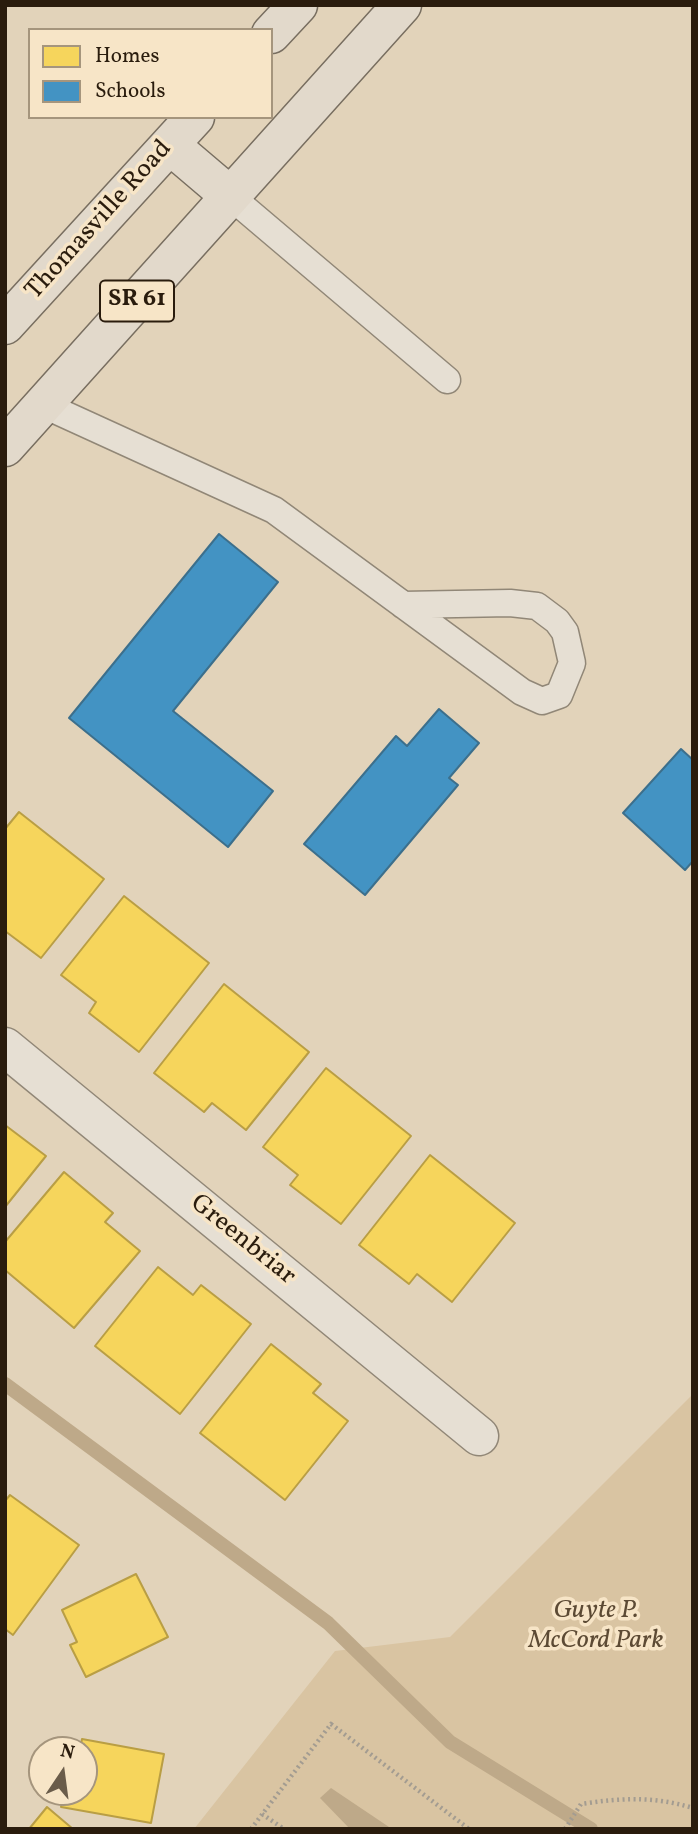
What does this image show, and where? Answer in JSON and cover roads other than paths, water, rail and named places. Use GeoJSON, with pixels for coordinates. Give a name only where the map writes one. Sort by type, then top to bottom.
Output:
{"type":"FeatureCollection","features":[{"type":"Feature","properties":{"kind":"main road"},"geometry":{"type":"LineString","coordinates":[[273,32],[298,5]]}},
{"type":"Feature","properties":{"kind":"main road","name":"SR 61"},"geometry":{"type":"LineString","coordinates":[[5,447],[402,5]]}},
{"type":"Feature","properties":{"kind":"main road"},"geometry":{"type":"LineString","coordinates":[[182,131],[230,196]]}},
{"type":"Feature","properties":{"kind":"main road","name":"Thomasville Road"},"geometry":{"type":"LineString","coordinates":[[5,325],[182,131]]}},
{"type":"Feature","properties":{"kind":"street","name":"Greenbriar"},"geometry":{"type":"LineString","coordinates":[[5,1047],[479,1436]]}},
{"type":"Feature","properties":{"kind":"lane"},"geometry":{"type":"LineString","coordinates":[[230,196],[447,380]]}},
{"type":"Feature","properties":{"kind":"lane"},"geometry":{"type":"LineString","coordinates":[[44,405],[274,510],[403,605],[522,692],[542,701],[559,695],[572,663],[565,632],[557,621],[537,606],[510,603],[403,605]]}},
{"type":"Feature","properties":{"kind":"waterway"},"geometry":{"type":"LineString","coordinates":[[5,1384],[328,1623],[450,1742],[591,1829]]}},
{"type":"Feature","properties":{"kind":"park label","name":"Guyte P. McCord Park"},"geometry":{"type":"Point","coordinates":[596,1627]}}]}
